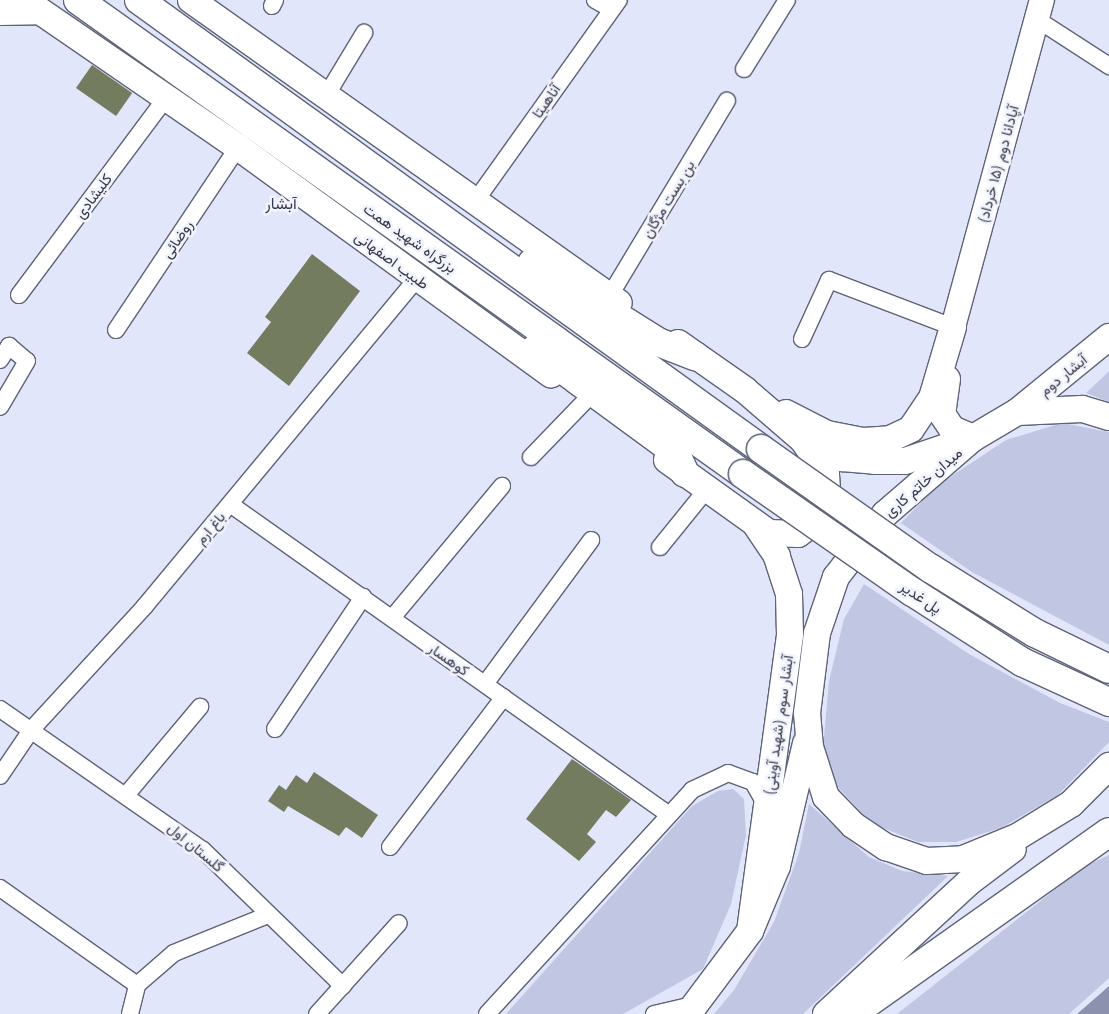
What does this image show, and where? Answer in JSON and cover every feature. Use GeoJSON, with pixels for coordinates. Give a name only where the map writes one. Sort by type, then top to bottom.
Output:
{"type":"FeatureCollection","features":[{"type":"Feature","properties":{"kind":"highway","name":"بزرگراه شهید همت"},"geometry":{"type":"LineString","coordinates":[[78,0],[743,474]]}},
{"type":"Feature","properties":{"kind":"highway"},"geometry":{"type":"LineString","coordinates":[[139,0],[474,242],[532,262],[658,342],[696,356]]}},
{"type":"Feature","properties":{"kind":"highway","name":"پل غدیر"},"geometry":{"type":"LineString","coordinates":[[474,242],[761,449],[946,578],[1035,633],[1109,669]]}},
{"type":"Feature","properties":{"kind":"highway"},"geometry":{"type":"LineString","coordinates":[[445,263],[473,303],[675,452],[685,473]]}},
{"type":"Feature","properties":{"kind":"highway","name":"پل غدیر"},"geometry":{"type":"LineString","coordinates":[[743,474],[911,591],[1022,662],[1109,702]]}},
{"type":"Feature","properties":{"kind":"highway"},"geometry":{"type":"LineString","coordinates":[[852,1014],[1099,839]]}},
{"type":"Feature","properties":{"kind":"main road"},"geometry":{"type":"LineString","coordinates":[[191,0],[474,203],[745,390],[804,441],[826,474],[828,503],[822,516],[811,527],[791,535],[769,533],[756,525]]}},
{"type":"Feature","properties":{"kind":"main road"},"geometry":{"type":"LineString","coordinates":[[0,12],[31,5]]}},
{"type":"Feature","properties":{"kind":"main road","name":"طبیب اصفهانی"},"geometry":{"type":"LineString","coordinates":[[31,5],[238,147],[756,525]]}},
{"type":"Feature","properties":{"kind":"main road","name":"آپادانا دوم (۱۵ خرداد)"},"geometry":{"type":"LineString","coordinates":[[953,327],[1040,10]]}},
{"type":"Feature","properties":{"kind":"main road"},"geometry":{"type":"LineString","coordinates":[[745,390],[827,434],[864,441],[890,439],[911,429],[932,398],[953,327]]}},
{"type":"Feature","properties":{"kind":"main road"},"geometry":{"type":"LineString","coordinates":[[953,327],[942,414],[952,429],[973,438]]}},
{"type":"Feature","properties":{"kind":"main road","name":"آبشار دوم"},"geometry":{"type":"LineString","coordinates":[[1017,412],[1109,337]]}},
{"type":"Feature","properties":{"kind":"main road","name":"میدان خاتم کاری"},"geometry":{"type":"LineString","coordinates":[[1109,418],[1082,409],[1017,412],[973,438],[885,514],[836,577],[810,674],[809,730],[816,774],[826,797],[853,826],[886,847],[926,861],[963,859],[1017,837],[1071,804],[1109,766]]}},
{"type":"Feature","properties":{"kind":"main road"},"geometry":{"type":"LineString","coordinates":[[804,441],[842,458],[905,461],[973,438]]}},
{"type":"Feature","properties":{"kind":"main road","name":"آبشار سوم (شهید آوینی)"},"geometry":{"type":"LineString","coordinates":[[750,931],[785,694],[789,594],[777,556],[756,525]]}},
{"type":"Feature","properties":{"kind":"main road","name":"آبشار سوم (شهید آوینی)"},"geometry":{"type":"LineString","coordinates":[[694,1009],[750,931],[777,866],[809,730]]}},
{"type":"Feature","properties":{"kind":"main road"},"geometry":{"type":"LineString","coordinates":[[826,1014],[968,883],[1071,804]]}},
{"type":"Feature","properties":{"kind":"street"},"geometry":{"type":"LineString","coordinates":[[595,0],[615,5]]}},
{"type":"Feature","properties":{"kind":"street"},"geometry":{"type":"LineString","coordinates":[[744,69],[787,0]]}},
{"type":"Feature","properties":{"kind":"street","name":"آناهیتا"},"geometry":{"type":"LineString","coordinates":[[474,203],[615,5]]}},
{"type":"Feature","properties":{"kind":"street"},"geometry":{"type":"LineString","coordinates":[[1040,10],[1109,66]]}},
{"type":"Feature","properties":{"kind":"street"},"geometry":{"type":"LineString","coordinates":[[326,96],[364,33]]}},
{"type":"Feature","properties":{"kind":"street","name":"کلیشادی"},"geometry":{"type":"LineString","coordinates":[[19,295],[166,98]]}},
{"type":"Feature","properties":{"kind":"street","name":"بن بست مژگان"},"geometry":{"type":"LineString","coordinates":[[609,297],[727,101]]}},
{"type":"Feature","properties":{"kind":"street","name":"روضائی"},"geometry":{"type":"LineString","coordinates":[[116,330],[238,147]]}},
{"type":"Feature","properties":{"kind":"street","name":"باغ ارم"},"geometry":{"type":"LineString","coordinates":[[0,776],[32,729],[145,606],[417,278]]}},
{"type":"Feature","properties":{"kind":"street"},"geometry":{"type":"LineString","coordinates":[[802,339],[829,280],[953,327]]}},
{"type":"Feature","properties":{"kind":"street"},"geometry":{"type":"LineString","coordinates":[[0,360],[8,346],[27,361],[0,406]]}},
{"type":"Feature","properties":{"kind":"street"},"geometry":{"type":"LineString","coordinates":[[531,457],[586,400]]}},
{"type":"Feature","properties":{"kind":"street"},"geometry":{"type":"LineString","coordinates":[[392,618],[502,486]]}},
{"type":"Feature","properties":{"kind":"street"},"geometry":{"type":"LineString","coordinates":[[660,547],[707,489]]}},
{"type":"Feature","properties":{"kind":"street","name":"کوهسار"},"geometry":{"type":"LineString","coordinates":[[230,504],[668,814]]}},
{"type":"Feature","properties":{"kind":"street"},"geometry":{"type":"LineString","coordinates":[[485,684],[591,540]]}},
{"type":"Feature","properties":{"kind":"street"},"geometry":{"type":"LineString","coordinates":[[275,729],[363,597]]}},
{"type":"Feature","properties":{"kind":"street"},"geometry":{"type":"LineString","coordinates":[[390,847],[504,697]]}},
{"type":"Feature","properties":{"kind":"street"},"geometry":{"type":"LineString","coordinates":[[127,794],[200,707]]}},
{"type":"Feature","properties":{"kind":"street","name":"گلستان اول"},"geometry":{"type":"LineString","coordinates":[[0,709],[127,794],[203,850],[343,986]]}},
{"type":"Feature","properties":{"kind":"street"},"geometry":{"type":"LineString","coordinates":[[487,1014],[668,814],[692,790],[728,772],[753,782],[767,807]]}},
{"type":"Feature","properties":{"kind":"street"},"geometry":{"type":"LineString","coordinates":[[0,888],[137,985]]}},
{"type":"Feature","properties":{"kind":"street"},"geometry":{"type":"LineString","coordinates":[[130,1014],[137,985],[174,953],[268,915]]}},
{"type":"Feature","properties":{"kind":"street"},"geometry":{"type":"LineString","coordinates":[[318,1014],[399,923]]}},
{"type":"Feature","properties":{"kind":"street"},"geometry":{"type":"LineString","coordinates":[[654,1014],[694,1009]]}},
{"type":"Feature","properties":{"kind":"shaded area"},"geometry":{"type":"Polygon","coordinates":[[[1109,371],[1109,402],[1086,393],[1102,378],[1109,371]]]}},
{"type":"Feature","properties":{"kind":"shaded area"},"geometry":{"type":"Polygon","coordinates":[[[1062,423],[1109,432],[1109,645],[972,572],[901,523],[938,485],[1006,440],[1062,423]]]}},
{"type":"Feature","properties":{"kind":"shaded area"},"geometry":{"type":"Polygon","coordinates":[[[864,584],[969,654],[1060,703],[1109,722],[1109,742],[1058,795],[1001,828],[956,842],[918,842],[871,823],[835,784],[823,748],[829,681],[844,619],[864,584]]]}},
{"type":"Feature","properties":{"kind":"shaded area"},"geometry":{"type":"Polygon","coordinates":[[[733,789],[744,799],[746,835],[731,904],[703,969],[623,1014],[506,1014],[692,806],[718,791],[733,789]]]}},
{"type":"Feature","properties":{"kind":"shaded area"},"geometry":{"type":"Polygon","coordinates":[[[809,804],[869,857],[902,871],[948,876],[803,1014],[714,1014],[734,990],[774,922],[799,853],[809,804]]]}},
{"type":"Feature","properties":{"kind":"shaded area"},"geometry":{"type":"Polygon","coordinates":[[[1109,855],[1109,978],[1069,1014],[897,1014],[1085,866],[1109,855]]]}},
{"type":"Feature","properties":{"kind":"shaded area"},"geometry":{"type":"Polygon","coordinates":[[[1109,986],[1109,1014],[1077,1014],[1100,994],[1109,986]]]}},
{"type":"Feature","properties":{"kind":"building"},"geometry":{"type":"Polygon","coordinates":[[[92,65],[132,93],[116,116],[76,88],[92,65]]]}},
{"type":"Feature","properties":{"kind":"building"},"geometry":{"type":"Polygon","coordinates":[[[312,254],[360,291],[289,386],[247,353],[271,322],[265,317],[312,254]]]}},
{"type":"Feature","properties":{"kind":"building"},"geometry":{"type":"Polygon","coordinates":[[[572,759],[631,800],[616,817],[606,810],[587,834],[596,842],[579,861],[526,819],[572,759]]]}},
{"type":"Feature","properties":{"kind":"building"},"geometry":{"type":"Polygon","coordinates":[[[314,772],[378,815],[362,838],[346,827],[339,836],[288,806],[284,812],[268,801],[279,785],[286,790],[296,775],[307,783],[314,772]]]}},
{"type":"Feature","properties":{"kind":"district","name":"آبشار"},"geometry":{"type":"Point","coordinates":[281,204]}}]}
